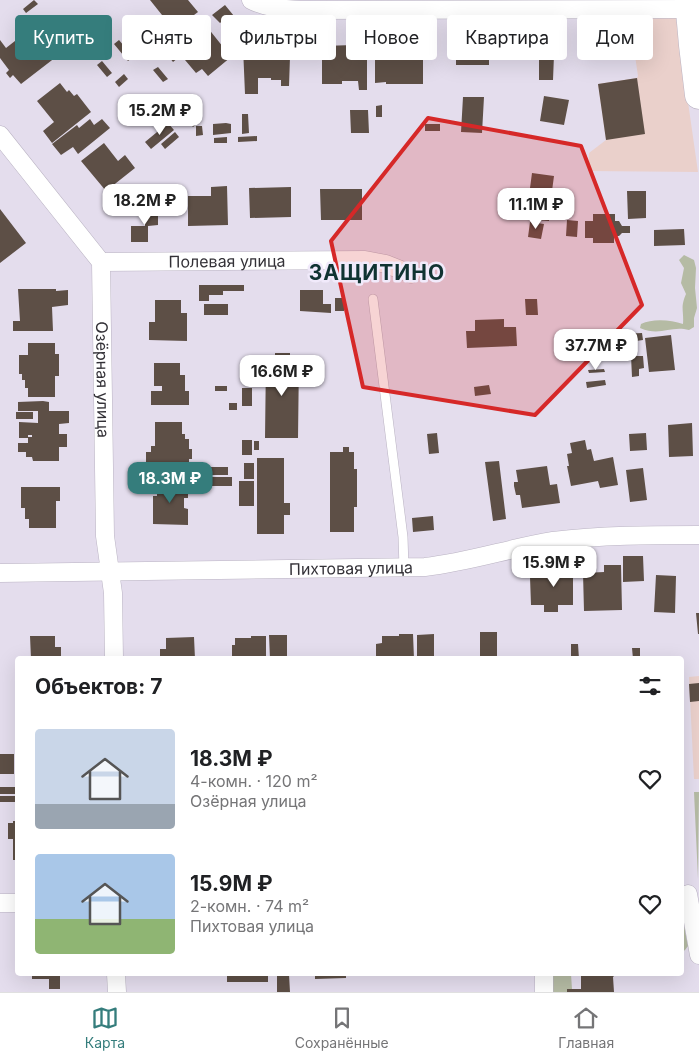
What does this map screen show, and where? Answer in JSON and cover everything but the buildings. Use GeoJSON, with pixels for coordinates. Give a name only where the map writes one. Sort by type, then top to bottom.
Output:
{"type":"FeatureCollection","features":[{"type":"Feature","properties":{"kind":"main road"},"geometry":{"type":"LineString","coordinates":[[689,5],[699,95]]}},
{"type":"Feature","properties":{"kind":"street"},"geometry":{"type":"LineString","coordinates":[[251,0],[274,8],[300,10],[689,5]]}},
{"type":"Feature","properties":{"kind":"street"},"geometry":{"type":"LineString","coordinates":[[0,135],[101,262]]}},
{"type":"Feature","properties":{"kind":"street","name":"Полевая улица"},"geometry":{"type":"LineString","coordinates":[[101,262],[365,260],[386,264],[412,274]]}},
{"type":"Feature","properties":{"kind":"street","name":"Озёрная улица"},"geometry":{"type":"LineString","coordinates":[[101,262],[104,536],[114,609],[114,656]]}},
{"type":"Feature","properties":{"kind":"street","name":"Пихтовая улица"},"geometry":{"type":"LineString","coordinates":[[0,572],[404,568],[444,565],[555,541],[612,537],[699,535]]}},
{"type":"Feature","properties":{"kind":"street"},"geometry":{"type":"LineString","coordinates":[[689,893],[699,955]]}},
{"type":"Feature","properties":{"kind":"street"},"geometry":{"type":"LineString","coordinates":[[0,903],[15,902]]}},
{"type":"Feature","properties":{"kind":"street"},"geometry":{"type":"LineString","coordinates":[[116,976],[116,992]]}},
{"type":"Feature","properties":{"kind":"street"},"geometry":{"type":"LineString","coordinates":[[544,976],[544,992]]}},
{"type":"Feature","properties":{"kind":"lane"},"geometry":{"type":"LineString","coordinates":[[374,299],[403,537],[404,568]]}},
{"type":"Feature","properties":{"kind":"highlighted area"},"geometry":{"type":"Polygon","coordinates":[[[428,118],[581,146],[642,305],[535,415],[363,387],[331,241],[428,118]]]}},
{"type":"Feature","properties":{"kind":"shaded area"},"geometry":{"type":"Polygon","coordinates":[[[653,17],[676,18],[698,172],[588,171],[589,153],[606,140],[598,84],[637,78],[636,60],[653,60],[653,17]]]}},
{"type":"Feature","properties":{"kind":"shaded area"},"geometry":{"type":"Polygon","coordinates":[[[699,676],[699,779],[694,779],[689,677],[699,676]]]}},
{"type":"Feature","properties":{"kind":"green space"},"geometry":{"type":"Polygon","coordinates":[[[684,255],[694,260],[696,268],[697,308],[694,327],[689,330],[660,331],[640,328],[641,324],[656,320],[683,324],[683,306],[686,294],[681,283],[684,268],[679,260],[684,255]]]}},
{"type":"Feature","properties":{"kind":"green space"},"geometry":{"type":"Polygon","coordinates":[[[694,792],[699,792],[698,879],[694,792]]]}},
{"type":"Feature","properties":{"kind":"green space"},"geometry":{"type":"Polygon","coordinates":[[[684,925],[688,946],[684,951],[684,925]]]}},
{"type":"Feature","properties":{"kind":"green space"},"geometry":{"type":"Polygon","coordinates":[[[550,976],[571,976],[572,989],[567,989],[567,992],[550,992],[550,976]]]}},
{"type":"Feature","properties":{"kind":"district","name":"ЗАЩИТИНО"},"geometry":{"type":"Point","coordinates":[377,273]}}]}
